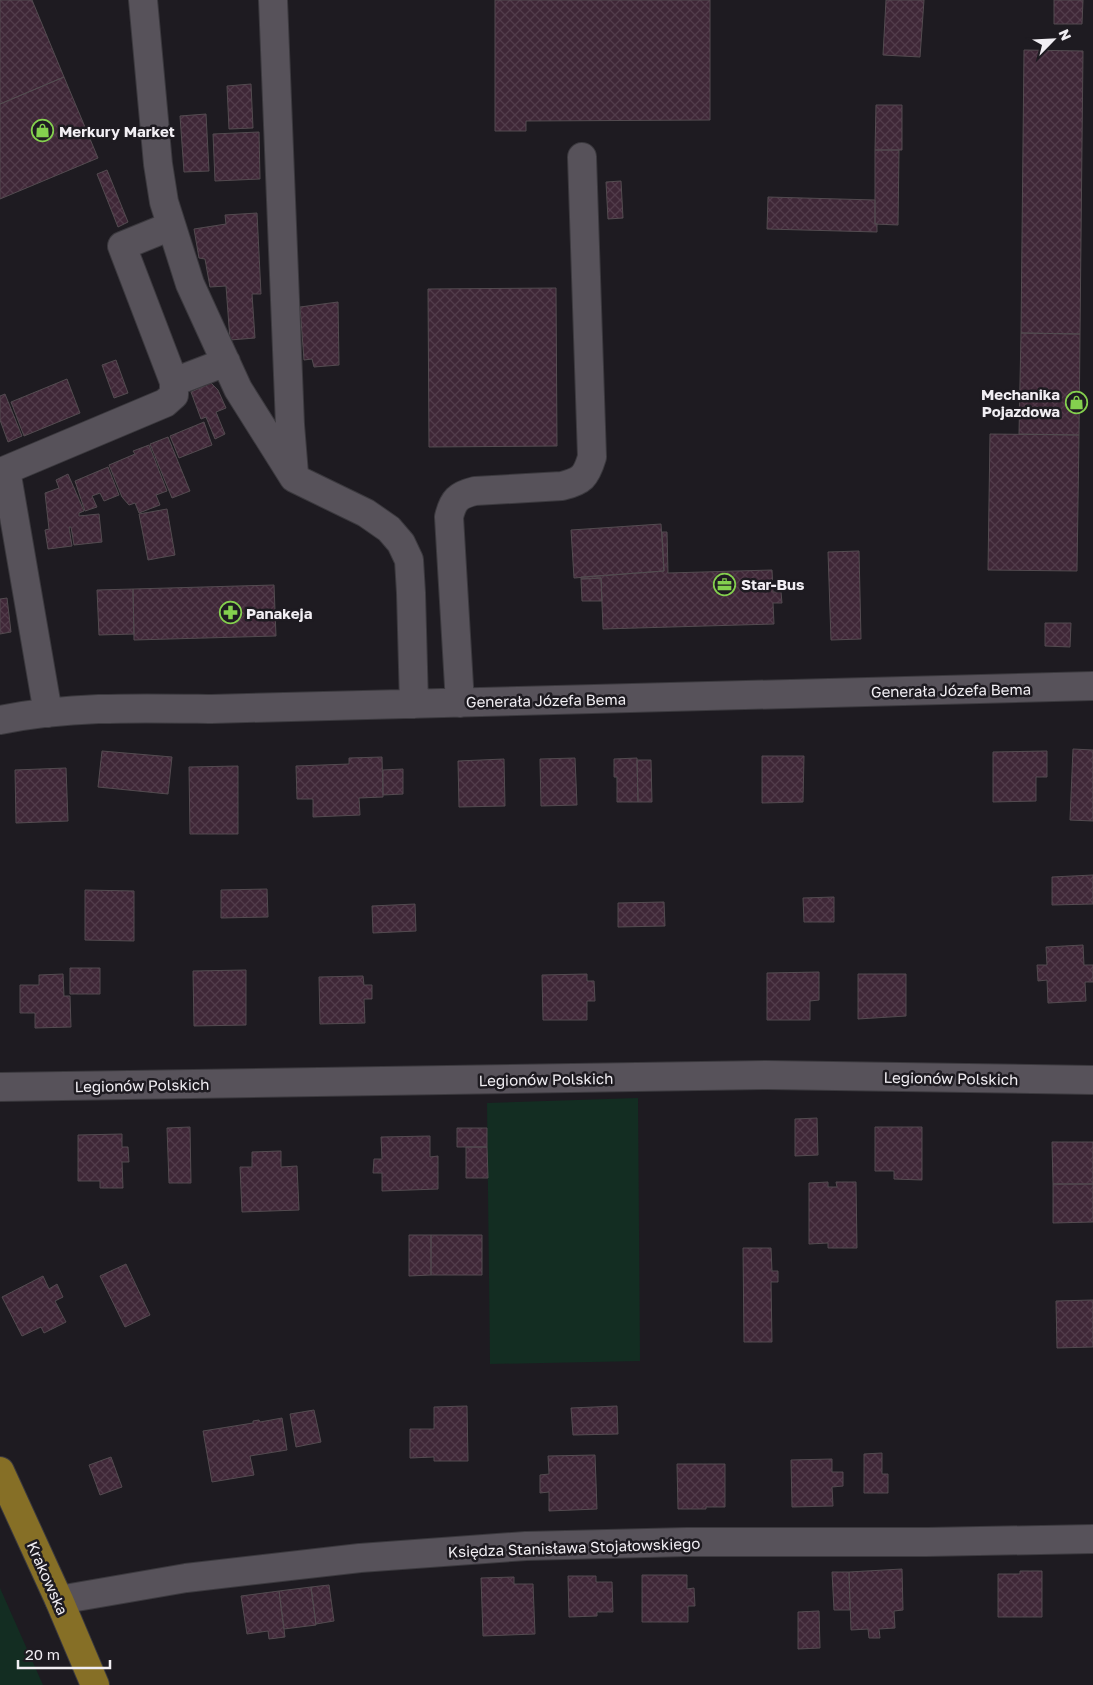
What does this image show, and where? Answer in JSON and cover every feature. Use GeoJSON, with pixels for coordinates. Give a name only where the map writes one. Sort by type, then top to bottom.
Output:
{"type":"FeatureCollection","features":[{"type":"Feature","properties":{"kind":"main road","name":"Krakowska"},"geometry":{"type":"LineString","coordinates":[[0,1472],[95,1685]]}},
{"type":"Feature","properties":{"kind":"street"},"geometry":{"type":"LineString","coordinates":[[143,0],[158,164],[164,202],[190,284],[238,389],[294,478],[366,513],[389,529],[402,543],[409,560],[414,704]]}},
{"type":"Feature","properties":{"kind":"street"},"geometry":{"type":"LineString","coordinates":[[273,0],[290,425],[294,478]]}},
{"type":"Feature","properties":{"kind":"street"},"geometry":{"type":"LineString","coordinates":[[460,702],[449,517],[452,505],[462,494],[475,491],[562,486],[574,483],[588,471],[592,457],[582,156]]}},
{"type":"Feature","properties":{"kind":"street"},"geometry":{"type":"LineString","coordinates":[[48,713],[6,470],[165,403],[174,395],[174,382],[122,246],[171,226]]}},
{"type":"Feature","properties":{"kind":"street"},"geometry":{"type":"LineString","coordinates":[[174,382],[226,362]]}},
{"type":"Feature","properties":{"kind":"street","name":"Generała Józefa Bema"},"geometry":{"type":"LineString","coordinates":[[0,720],[27,715],[98,708],[221,708],[414,704],[1093,686]]}},
{"type":"Feature","properties":{"kind":"street","name":"Legionów Polskich"},"geometry":{"type":"LineString","coordinates":[[0,1087],[767,1075],[1093,1080]]}},
{"type":"Feature","properties":{"kind":"street","name":"Księdza Stanisława Stojałowskiego"},"geometry":{"type":"LineString","coordinates":[[58,1600],[205,1576],[360,1558],[526,1546],[686,1542],[917,1542],[1093,1539]]}},
{"type":"Feature","properties":{"kind":"green space"},"geometry":{"type":"Polygon","coordinates":[[[638,1098],[640,1361],[490,1364],[487,1103],[638,1098]]]}},
{"type":"Feature","properties":{"kind":"green space"},"geometry":{"type":"Polygon","coordinates":[[[0,1588],[43,1685],[0,1685],[0,1588]]]}},
{"type":"Feature","properties":{"kind":"building","name":"Merkury Market"},"geometry":{"type":"Polygon","coordinates":[[[0,0],[32,0],[64,77],[0,104],[0,0]]]}},
{"type":"Feature","properties":{"kind":"building"},"geometry":{"type":"Polygon","coordinates":[[[495,0],[710,0],[710,120],[526,121],[526,131],[495,131],[495,0]]]}},
{"type":"Feature","properties":{"kind":"building"},"geometry":{"type":"Polygon","coordinates":[[[886,0],[924,0],[920,57],[883,55],[886,0]]]}},
{"type":"Feature","properties":{"kind":"building"},"geometry":{"type":"Polygon","coordinates":[[[1054,0],[1083,0],[1082,24],[1054,24],[1054,0]]]}},
{"type":"Feature","properties":{"kind":"building"},"geometry":{"type":"Polygon","coordinates":[[[1024,50],[1083,51],[1080,334],[1021,333],[1024,50]]]}},
{"type":"Feature","properties":{"kind":"building","name":"Merkury Market"},"geometry":{"type":"Polygon","coordinates":[[[64,77],[98,158],[0,199],[0,104],[64,77]]]}},
{"type":"Feature","properties":{"kind":"building"},"geometry":{"type":"Polygon","coordinates":[[[251,84],[253,128],[229,129],[227,86],[251,84]]]}},
{"type":"Feature","properties":{"kind":"building"},"geometry":{"type":"Polygon","coordinates":[[[876,105],[902,105],[902,150],[875,150],[876,105]]]}},
{"type":"Feature","properties":{"kind":"building"},"geometry":{"type":"Polygon","coordinates":[[[206,114],[209,171],[184,172],[180,116],[206,114]]]}},
{"type":"Feature","properties":{"kind":"building"},"geometry":{"type":"Polygon","coordinates":[[[259,132],[260,179],[215,181],[213,134],[259,132]]]}},
{"type":"Feature","properties":{"kind":"building"},"geometry":{"type":"Polygon","coordinates":[[[875,150],[899,150],[898,225],[875,224],[875,150]]]}},
{"type":"Feature","properties":{"kind":"building"},"geometry":{"type":"Polygon","coordinates":[[[107,170],[128,222],[118,227],[97,174],[107,170]]]}},
{"type":"Feature","properties":{"kind":"building"},"geometry":{"type":"Polygon","coordinates":[[[621,181],[623,218],[608,219],[606,182],[621,181]]]}},
{"type":"Feature","properties":{"kind":"building"},"geometry":{"type":"Polygon","coordinates":[[[768,197],[875,200],[877,232],[767,229],[768,197]]]}},
{"type":"Feature","properties":{"kind":"building"},"geometry":{"type":"Polygon","coordinates":[[[257,213],[261,294],[252,294],[255,338],[230,340],[226,286],[210,287],[205,259],[199,258],[194,229],[226,224],[225,215],[257,213]]]}},
{"type":"Feature","properties":{"kind":"building"},"geometry":{"type":"Polygon","coordinates":[[[556,288],[557,446],[429,447],[428,289],[556,288]]]}},
{"type":"Feature","properties":{"kind":"building"},"geometry":{"type":"Polygon","coordinates":[[[338,302],[339,365],[314,367],[312,359],[304,360],[300,307],[338,302]]]}},
{"type":"Feature","properties":{"kind":"building"},"geometry":{"type":"Polygon","coordinates":[[[1021,333],[1080,334],[1079,435],[1019,434],[1021,333]]]}},
{"type":"Feature","properties":{"kind":"building"},"geometry":{"type":"Polygon","coordinates":[[[116,360],[128,393],[114,398],[102,365],[116,360]]]}},
{"type":"Feature","properties":{"kind":"building"},"geometry":{"type":"Polygon","coordinates":[[[67,379],[80,413],[24,436],[11,402],[67,379]]]}},
{"type":"Feature","properties":{"kind":"building"},"geometry":{"type":"Polygon","coordinates":[[[211,383],[218,390],[226,408],[216,412],[225,434],[215,439],[206,417],[201,419],[191,392],[211,383]]]}},
{"type":"Feature","properties":{"kind":"building"},"geometry":{"type":"Polygon","coordinates":[[[5,394],[22,436],[8,442],[0,420],[0,396],[5,394]]]}},
{"type":"Feature","properties":{"kind":"building"},"geometry":{"type":"Polygon","coordinates":[[[204,422],[212,445],[179,458],[170,436],[204,422]]]}},
{"type":"Feature","properties":{"kind":"building"},"geometry":{"type":"Polygon","coordinates":[[[990,434],[1079,435],[1077,571],[988,570],[990,434]]]}},
{"type":"Feature","properties":{"kind":"building"},"geometry":{"type":"Polygon","coordinates":[[[168,437],[190,491],[172,498],[150,444],[168,437]]]}},
{"type":"Feature","properties":{"kind":"building"},"geometry":{"type":"Polygon","coordinates":[[[149,445],[167,491],[156,495],[160,505],[139,513],[135,503],[129,505],[122,497],[109,465],[135,454],[133,451],[149,445]]]}},
{"type":"Feature","properties":{"kind":"building"},"geometry":{"type":"Polygon","coordinates":[[[108,467],[119,495],[104,501],[100,493],[92,496],[97,507],[85,511],[75,481],[108,467]]]}},
{"type":"Feature","properties":{"kind":"building"},"geometry":{"type":"Polygon","coordinates":[[[68,474],[84,511],[79,513],[79,516],[99,514],[102,542],[74,545],[71,527],[69,527],[72,546],[48,549],[45,530],[49,529],[45,493],[59,488],[56,480],[68,474]]]}},
{"type":"Feature","properties":{"kind":"building"},"geometry":{"type":"Polygon","coordinates":[[[167,509],[175,555],[148,560],[139,514],[167,509]]]}},
{"type":"Feature","properties":{"kind":"building"},"geometry":{"type":"Polygon","coordinates":[[[661,524],[664,571],[574,578],[571,530],[661,524]]]}},
{"type":"Feature","properties":{"kind":"building"},"geometry":{"type":"Polygon","coordinates":[[[662,532],[667,532],[668,573],[772,570],[773,592],[781,592],[782,603],[773,603],[774,624],[603,629],[601,578],[581,579],[581,577],[664,571],[662,532]]]}},
{"type":"Feature","properties":{"kind":"building"},"geometry":{"type":"Polygon","coordinates":[[[859,551],[861,639],[831,640],[828,552],[859,551]]]}},
{"type":"Feature","properties":{"kind":"building"},"geometry":{"type":"Polygon","coordinates":[[[601,578],[602,601],[582,601],[581,579],[601,578]]]}},
{"type":"Feature","properties":{"kind":"building"},"geometry":{"type":"Polygon","coordinates":[[[274,585],[276,636],[134,640],[133,589],[274,585]]]}},
{"type":"Feature","properties":{"kind":"building"},"geometry":{"type":"Polygon","coordinates":[[[133,589],[134,634],[99,635],[97,590],[133,589]]]}},
{"type":"Feature","properties":{"kind":"building"},"geometry":{"type":"Polygon","coordinates":[[[7,598],[11,632],[0,634],[0,599],[7,598]]]}},
{"type":"Feature","properties":{"kind":"building"},"geometry":{"type":"Polygon","coordinates":[[[1045,623],[1071,623],[1070,647],[1045,646],[1045,623]]]}},
{"type":"Feature","properties":{"kind":"building"},"geometry":{"type":"Polygon","coordinates":[[[1073,749],[1093,750],[1093,821],[1070,820],[1073,749]]]}},
{"type":"Feature","properties":{"kind":"building"},"geometry":{"type":"Polygon","coordinates":[[[102,751],[172,757],[168,794],[98,787],[102,751]]]}},
{"type":"Feature","properties":{"kind":"building"},"geometry":{"type":"Polygon","coordinates":[[[1047,751],[1047,777],[1036,777],[1036,801],[993,802],[993,752],[1047,751]]]}},
{"type":"Feature","properties":{"kind":"building"},"geometry":{"type":"Polygon","coordinates":[[[762,756],[804,756],[803,802],[762,803],[762,756]]]}},
{"type":"Feature","properties":{"kind":"building"},"geometry":{"type":"Polygon","coordinates":[[[382,757],[383,797],[359,798],[360,815],[313,817],[313,799],[297,799],[296,766],[349,764],[349,758],[382,757]]]}},
{"type":"Feature","properties":{"kind":"building"},"geometry":{"type":"Polygon","coordinates":[[[575,758],[577,805],[541,806],[540,759],[575,758]]]}},
{"type":"Feature","properties":{"kind":"building"},"geometry":{"type":"Polygon","coordinates":[[[637,758],[638,802],[617,802],[617,777],[614,777],[614,759],[637,758]]]}},
{"type":"Feature","properties":{"kind":"building"},"geometry":{"type":"Polygon","coordinates":[[[504,759],[505,806],[459,807],[458,761],[504,759]]]}},
{"type":"Feature","properties":{"kind":"building"},"geometry":{"type":"Polygon","coordinates":[[[637,760],[651,760],[652,802],[638,802],[637,760]]]}},
{"type":"Feature","properties":{"kind":"building"},"geometry":{"type":"Polygon","coordinates":[[[238,766],[238,834],[190,834],[189,767],[238,766]]]}},
{"type":"Feature","properties":{"kind":"building"},"geometry":{"type":"Polygon","coordinates":[[[66,768],[68,821],[16,823],[15,770],[66,768]]]}},
{"type":"Feature","properties":{"kind":"building"},"geometry":{"type":"Polygon","coordinates":[[[403,769],[403,794],[383,795],[383,770],[403,769]]]}},
{"type":"Feature","properties":{"kind":"building"},"geometry":{"type":"Polygon","coordinates":[[[1093,875],[1093,904],[1052,905],[1052,877],[1093,875]]]}},
{"type":"Feature","properties":{"kind":"building"},"geometry":{"type":"Polygon","coordinates":[[[267,889],[268,917],[221,918],[221,890],[267,889]]]}},
{"type":"Feature","properties":{"kind":"building"},"geometry":{"type":"Polygon","coordinates":[[[85,890],[134,891],[134,941],[85,940],[85,890]]]}},
{"type":"Feature","properties":{"kind":"building"},"geometry":{"type":"Polygon","coordinates":[[[834,897],[834,922],[804,922],[803,898],[834,897]]]}},
{"type":"Feature","properties":{"kind":"building"},"geometry":{"type":"Polygon","coordinates":[[[664,902],[665,926],[618,927],[618,903],[664,902]]]}},
{"type":"Feature","properties":{"kind":"building"},"geometry":{"type":"Polygon","coordinates":[[[415,904],[416,931],[373,933],[372,906],[415,904]]]}},
{"type":"Feature","properties":{"kind":"building"},"geometry":{"type":"Polygon","coordinates":[[[1083,945],[1084,965],[1093,965],[1093,982],[1085,982],[1086,1001],[1048,1003],[1047,980],[1038,981],[1037,965],[1047,965],[1046,947],[1083,945]]]}},
{"type":"Feature","properties":{"kind":"building"},"geometry":{"type":"Polygon","coordinates":[[[70,968],[100,968],[100,994],[70,994],[70,968]]]}},
{"type":"Feature","properties":{"kind":"building"},"geometry":{"type":"Polygon","coordinates":[[[246,970],[246,1025],[194,1026],[193,971],[246,970]]]}},
{"type":"Feature","properties":{"kind":"building"},"geometry":{"type":"Polygon","coordinates":[[[819,972],[819,1000],[810,1001],[810,1020],[767,1020],[767,973],[819,972]]]}},
{"type":"Feature","properties":{"kind":"building"},"geometry":{"type":"Polygon","coordinates":[[[63,974],[64,996],[70,996],[71,1027],[35,1028],[35,1013],[20,1013],[20,985],[39,985],[39,975],[63,974]]]}},
{"type":"Feature","properties":{"kind":"building"},"geometry":{"type":"Polygon","coordinates":[[[587,974],[587,981],[594,981],[595,1001],[587,1001],[587,1020],[543,1020],[542,975],[587,974]]]}},
{"type":"Feature","properties":{"kind":"building"},"geometry":{"type":"Polygon","coordinates":[[[858,974],[906,974],[906,1016],[858,1019],[858,974]]]}},
{"type":"Feature","properties":{"kind":"building"},"geometry":{"type":"Polygon","coordinates":[[[363,976],[364,985],[372,985],[372,999],[364,999],[365,1023],[320,1024],[319,977],[363,976]]]}},
{"type":"Feature","properties":{"kind":"building"},"geometry":{"type":"Polygon","coordinates":[[[817,1118],[818,1155],[795,1156],[795,1119],[817,1118]]]}},
{"type":"Feature","properties":{"kind":"building"},"geometry":{"type":"Polygon","coordinates":[[[190,1127],[191,1183],[169,1183],[167,1128],[190,1127]]]}},
{"type":"Feature","properties":{"kind":"building"},"geometry":{"type":"Polygon","coordinates":[[[875,1127],[922,1127],[922,1180],[894,1179],[894,1171],[875,1171],[875,1127]]]}},
{"type":"Feature","properties":{"kind":"building"},"geometry":{"type":"Polygon","coordinates":[[[457,1128],[487,1128],[487,1147],[457,1147],[457,1128]]]}},
{"type":"Feature","properties":{"kind":"building"},"geometry":{"type":"Polygon","coordinates":[[[122,1134],[122,1147],[128,1147],[129,1162],[122,1162],[123,1188],[100,1188],[100,1181],[78,1181],[78,1135],[122,1134]]]}},
{"type":"Feature","properties":{"kind":"building"},"geometry":{"type":"Polygon","coordinates":[[[430,1136],[430,1157],[438,1156],[438,1189],[382,1191],[382,1173],[373,1173],[374,1159],[382,1159],[381,1137],[430,1136]]]}},
{"type":"Feature","properties":{"kind":"building"},"geometry":{"type":"Polygon","coordinates":[[[1052,1142],[1093,1142],[1093,1184],[1053,1184],[1052,1142]]]}},
{"type":"Feature","properties":{"kind":"building"},"geometry":{"type":"Polygon","coordinates":[[[466,1147],[487,1147],[488,1178],[466,1178],[466,1147]]]}},
{"type":"Feature","properties":{"kind":"building"},"geometry":{"type":"Polygon","coordinates":[[[281,1151],[281,1167],[297,1166],[299,1210],[242,1212],[240,1167],[252,1167],[252,1152],[281,1151]]]}},
{"type":"Feature","properties":{"kind":"building"},"geometry":{"type":"Polygon","coordinates":[[[828,1182],[828,1187],[837,1187],[836,1182],[856,1182],[857,1248],[828,1248],[828,1243],[809,1244],[809,1183],[828,1182]]]}},
{"type":"Feature","properties":{"kind":"building"},"geometry":{"type":"Polygon","coordinates":[[[1053,1184],[1093,1184],[1093,1222],[1053,1223],[1053,1184]]]}},
{"type":"Feature","properties":{"kind":"building"},"geometry":{"type":"Polygon","coordinates":[[[409,1235],[431,1235],[431,1275],[409,1276],[409,1235]]]}},
{"type":"Feature","properties":{"kind":"building"},"geometry":{"type":"Polygon","coordinates":[[[431,1235],[482,1235],[482,1275],[431,1275],[431,1235]]]}},
{"type":"Feature","properties":{"kind":"building"},"geometry":{"type":"Polygon","coordinates":[[[743,1248],[771,1248],[772,1271],[778,1271],[778,1282],[771,1282],[772,1342],[744,1342],[743,1248]]]}},
{"type":"Feature","properties":{"kind":"building"},"geometry":{"type":"Polygon","coordinates":[[[126,1264],[150,1315],[125,1327],[100,1276],[126,1264]]]}},
{"type":"Feature","properties":{"kind":"building"},"geometry":{"type":"Polygon","coordinates":[[[43,1276],[49,1289],[57,1284],[63,1297],[55,1301],[66,1322],[44,1333],[41,1327],[22,1336],[2,1297],[43,1276]]]}},
{"type":"Feature","properties":{"kind":"building"},"geometry":{"type":"Polygon","coordinates":[[[1093,1300],[1093,1347],[1057,1348],[1056,1301],[1093,1300]]]}},
{"type":"Feature","properties":{"kind":"building"},"geometry":{"type":"Polygon","coordinates":[[[467,1406],[468,1461],[434,1461],[434,1457],[410,1458],[410,1429],[434,1429],[434,1407],[467,1406]]]}},
{"type":"Feature","properties":{"kind":"building"},"geometry":{"type":"Polygon","coordinates":[[[617,1406],[618,1434],[573,1435],[571,1408],[617,1406]]]}},
{"type":"Feature","properties":{"kind":"building"},"geometry":{"type":"Polygon","coordinates":[[[314,1410],[321,1442],[296,1447],[290,1414],[314,1410]]]}},
{"type":"Feature","properties":{"kind":"building"},"geometry":{"type":"Polygon","coordinates":[[[282,1418],[287,1450],[250,1456],[254,1475],[212,1482],[203,1431],[253,1423],[253,1421],[259,1420],[260,1422],[282,1418]]]}},
{"type":"Feature","properties":{"kind":"building"},"geometry":{"type":"Polygon","coordinates":[[[882,1453],[882,1474],[888,1474],[888,1493],[864,1493],[864,1454],[882,1453]]]}},
{"type":"Feature","properties":{"kind":"building"},"geometry":{"type":"Polygon","coordinates":[[[595,1455],[597,1509],[549,1511],[549,1492],[540,1493],[540,1475],[549,1474],[548,1456],[595,1455]]]}},
{"type":"Feature","properties":{"kind":"building"},"geometry":{"type":"Polygon","coordinates":[[[111,1457],[122,1487],[100,1495],[89,1465],[111,1457]]]}},
{"type":"Feature","properties":{"kind":"building"},"geometry":{"type":"Polygon","coordinates":[[[832,1459],[832,1472],[843,1472],[843,1486],[832,1487],[833,1506],[792,1507],[791,1460],[832,1459]]]}},
{"type":"Feature","properties":{"kind":"building"},"geometry":{"type":"Polygon","coordinates":[[[677,1464],[725,1464],[725,1507],[678,1509],[677,1464]]]}},
{"type":"Feature","properties":{"kind":"building"},"geometry":{"type":"Polygon","coordinates":[[[902,1569],[903,1610],[894,1611],[895,1628],[879,1629],[880,1638],[869,1638],[868,1629],[851,1630],[849,1572],[902,1569]]]}},
{"type":"Feature","properties":{"kind":"building"},"geometry":{"type":"Polygon","coordinates":[[[1020,1571],[1042,1571],[1042,1617],[998,1617],[998,1574],[1020,1574],[1020,1571]]]}},
{"type":"Feature","properties":{"kind":"building"},"geometry":{"type":"Polygon","coordinates":[[[832,1572],[849,1572],[850,1610],[834,1610],[832,1572]]]}},
{"type":"Feature","properties":{"kind":"building"},"geometry":{"type":"Polygon","coordinates":[[[642,1575],[687,1575],[687,1589],[694,1588],[695,1606],[688,1606],[688,1622],[642,1622],[642,1575]]]}},
{"type":"Feature","properties":{"kind":"building"},"geometry":{"type":"Polygon","coordinates":[[[568,1576],[596,1576],[596,1582],[612,1582],[613,1612],[597,1612],[597,1616],[569,1617],[568,1576]]]}},
{"type":"Feature","properties":{"kind":"building"},"geometry":{"type":"Polygon","coordinates":[[[514,1577],[514,1584],[533,1584],[535,1634],[483,1636],[481,1578],[514,1577]]]}},
{"type":"Feature","properties":{"kind":"building"},"geometry":{"type":"Polygon","coordinates":[[[329,1585],[334,1621],[316,1624],[311,1587],[329,1585]]]}},
{"type":"Feature","properties":{"kind":"building"},"geometry":{"type":"Polygon","coordinates":[[[311,1587],[316,1625],[284,1629],[279,1591],[311,1587]]]}},
{"type":"Feature","properties":{"kind":"building"},"geometry":{"type":"Polygon","coordinates":[[[279,1591],[285,1637],[269,1639],[268,1631],[247,1634],[241,1596],[279,1591]]]}},
{"type":"Feature","properties":{"kind":"building"},"geometry":{"type":"Polygon","coordinates":[[[819,1611],[820,1648],[798,1649],[798,1612],[819,1611]]]}},
{"type":"Feature","properties":{"kind":"place","name":"Merkury Market"},"geometry":{"type":"Point","coordinates":[43,131]}},
{"type":"Feature","properties":{"kind":"place","name":"Mechanika Pojazdowa"},"geometry":{"type":"Point","coordinates":[1076,403]}},
{"type":"Feature","properties":{"kind":"place","name":"Star-Bus"},"geometry":{"type":"Point","coordinates":[725,584]}},
{"type":"Feature","properties":{"kind":"place","name":"Panakeja"},"geometry":{"type":"Point","coordinates":[230,613]}}]}
